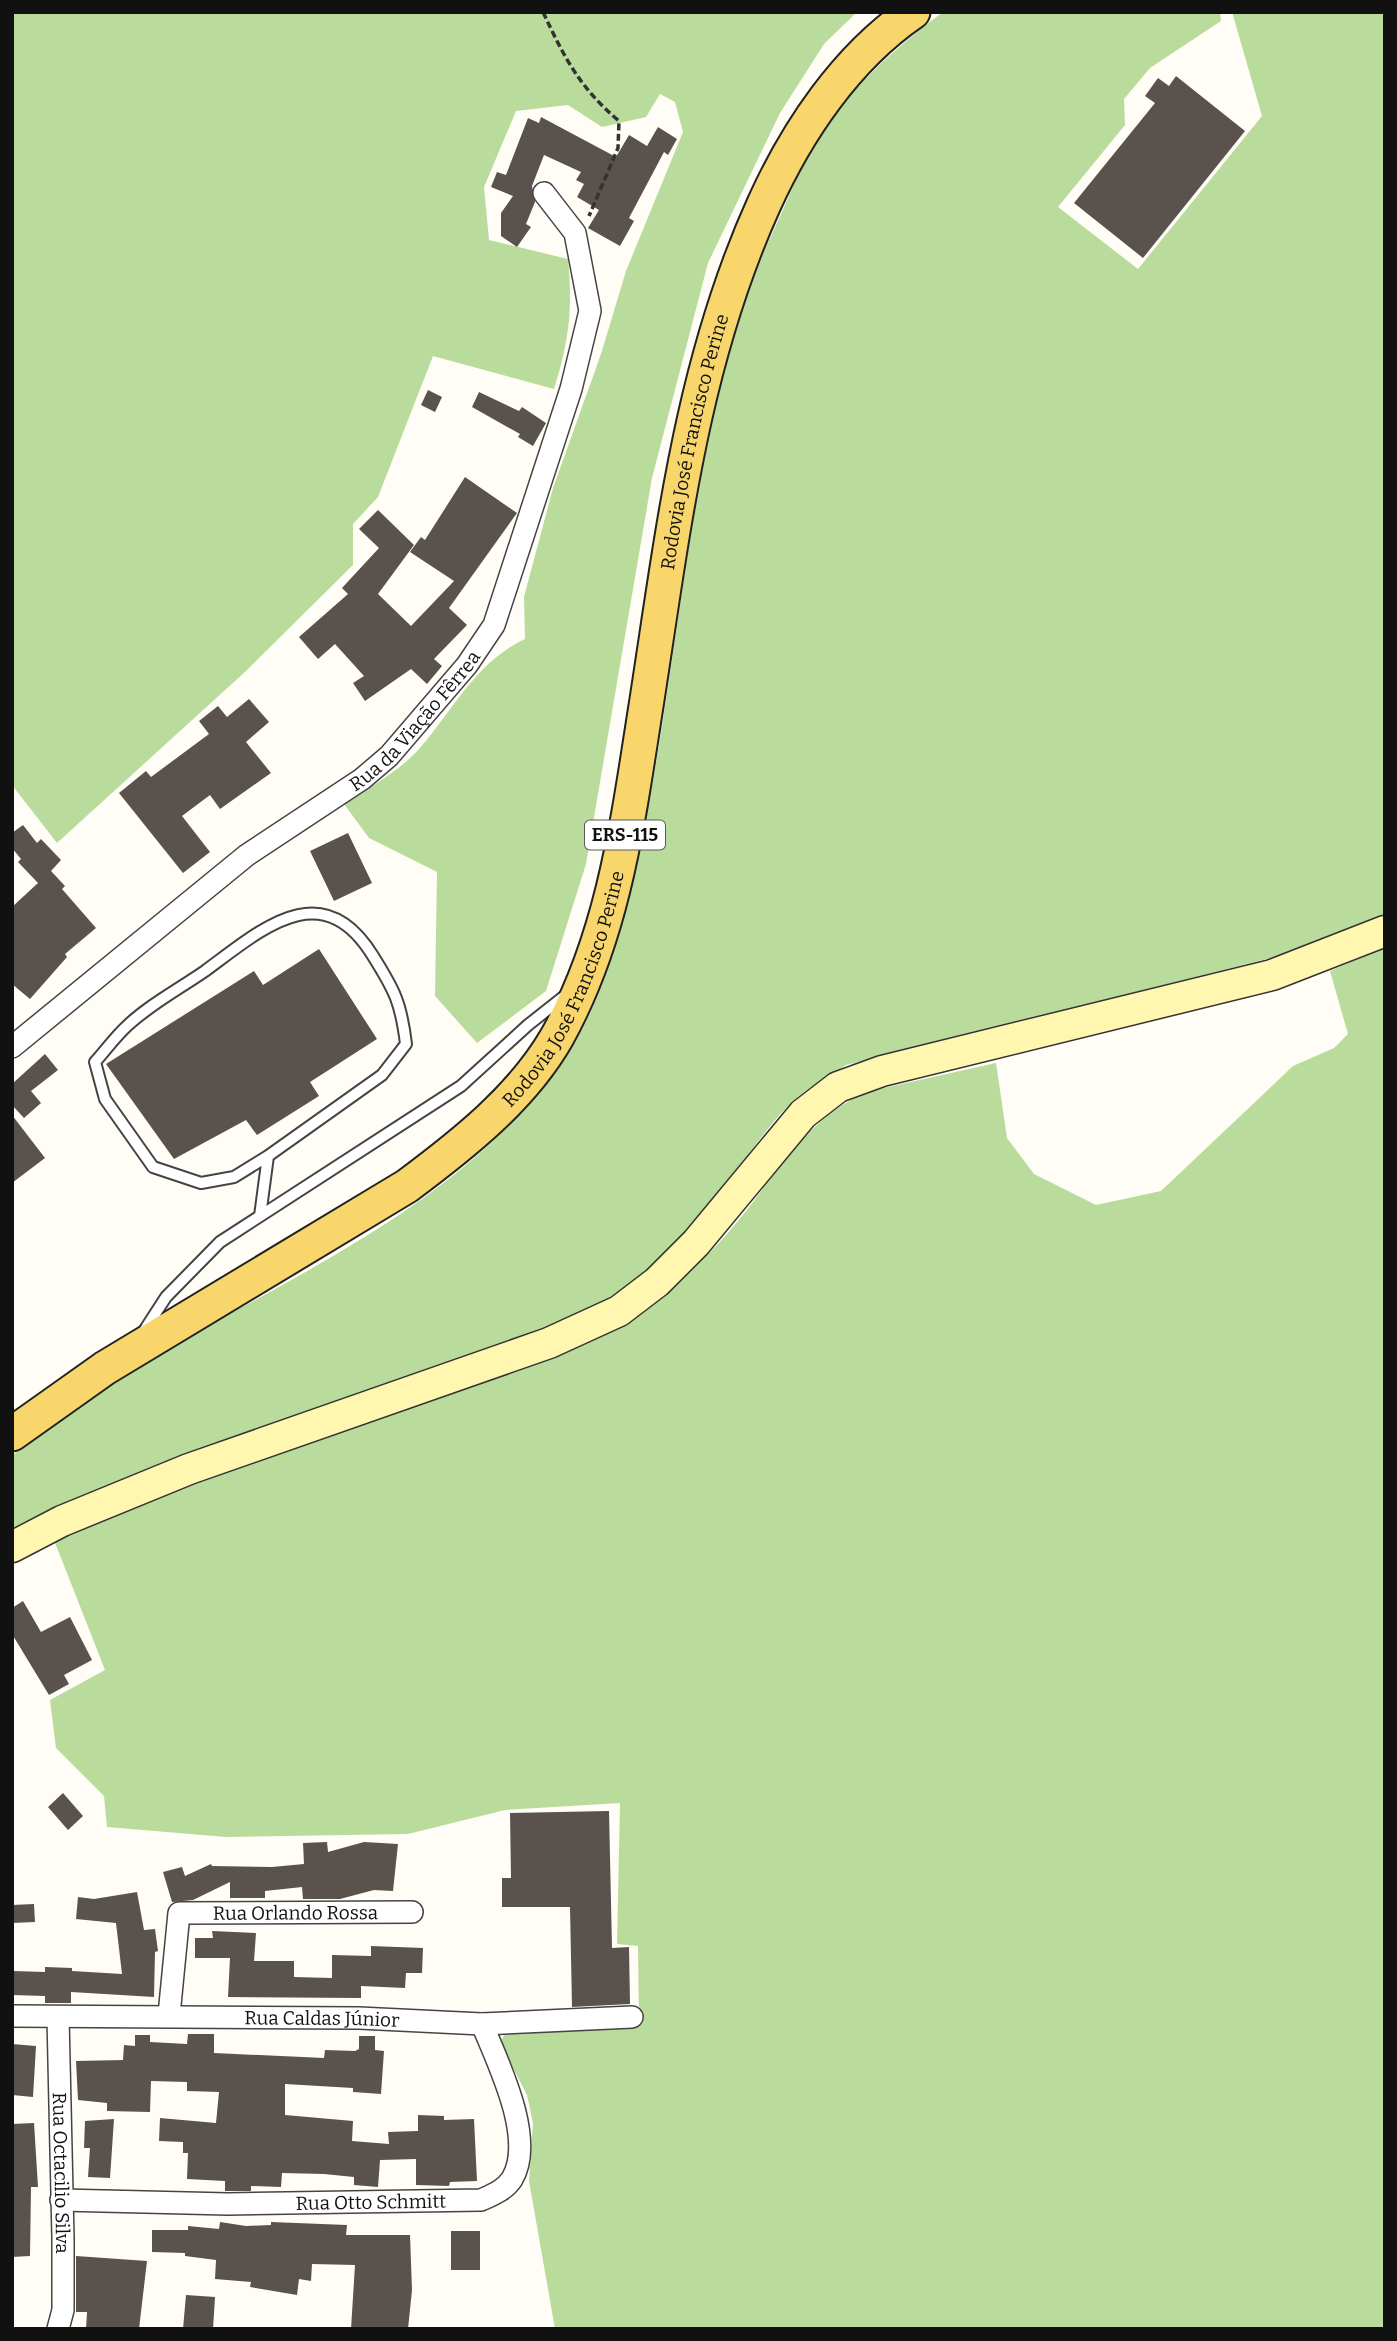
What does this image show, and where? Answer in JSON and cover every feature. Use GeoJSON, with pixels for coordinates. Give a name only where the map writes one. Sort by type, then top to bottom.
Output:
{"type":"FeatureCollection","features":[{"type":"Feature","properties":{"kind":"main road","name":"Rodovia José Francisco Perine"},"geometry":{"type":"LineString","coordinates":[[12,1434],[57,1400],[129,1354],[407,1186],[451,1153],[493,1115],[556,1039],[583,982],[618,878],[677,498],[714,334],[746,244],[796,140],[825,99],[863,56],[913,12]]}},
{"type":"Feature","properties":{"kind":"main road"},"geometry":{"type":"LineString","coordinates":[[12,1547],[62,1521],[189,1468],[549,1343],[619,1311],[657,1282],[696,1243],[803,1114],[838,1087],[882,1071],[1272,975],[1385,931]]}},
{"type":"Feature","properties":{"kind":"street","name":"Rua da Viação Fêrrea"},"geometry":{"type":"LineString","coordinates":[[12,1047],[247,855],[362,779],[418,725],[467,665],[494,625],[552,440],[571,389],[590,311],[580,247],[567,218],[544,193]]}},
{"type":"Feature","properties":{"kind":"street","name":"Rua Orlando Rossa"},"geometry":{"type":"LineString","coordinates":[[169,2015],[179,1913],[412,1912]]}},
{"type":"Feature","properties":{"kind":"street","name":"Rua Caldas Júnior"},"geometry":{"type":"LineString","coordinates":[[12,2016],[359,2018],[482,2024],[632,2017]]}},
{"type":"Feature","properties":{"kind":"street","name":"Rua Octacilio Silva"},"geometry":{"type":"LineString","coordinates":[[58,2017],[63,2310],[58,2329]]}},
{"type":"Feature","properties":{"kind":"street","name":"Rua Otto Schmitt"},"geometry":{"type":"LineString","coordinates":[[61,2200],[228,2204],[481,2200],[500,2191],[512,2179],[517,2163],[519,2127],[507,2083],[482,2024]]}},
{"type":"Feature","properties":{"kind":"lane"},"geometry":{"type":"LineString","coordinates":[[260,1216],[268,1156],[382,1075],[406,1044],[401,1004],[376,960],[359,932],[328,914],[301,914],[268,925],[128,1026],[95,1062],[105,1099],[153,1167],[201,1183],[234,1177],[268,1156]]}},
{"type":"Feature","properties":{"kind":"lane"},"geometry":{"type":"LineString","coordinates":[[129,1354],[166,1297],[220,1242],[461,1086],[528,1025],[583,982]]}},
{"type":"Feature","properties":{"kind":"path"},"geometry":{"type":"LineString","coordinates":[[543,12],[569,67],[592,98],[619,121],[618,148],[592,205],[580,247]]}},
{"type":"Feature","properties":{"kind":"green space"},"geometry":{"type":"Polygon","coordinates":[[[12,12],[857,12],[824,44],[780,113],[708,263],[652,478],[586,864],[546,991],[477,1043],[435,996],[437,872],[369,838],[344,804],[410,758],[478,674],[507,649],[525,639],[524,597],[553,488],[601,354],[626,271],[683,132],[675,102],[660,94],[646,117],[602,127],[568,105],[516,111],[484,187],[489,240],[568,259],[568,325],[554,389],[433,356],[378,497],[353,524],[353,565],[246,671],[57,843],[12,785],[12,12]]]}},
{"type":"Feature","properties":{"kind":"green space"},"geometry":{"type":"Polygon","coordinates":[[[943,12],[1220,12],[1221,21],[1150,68],[1124,99],[1125,125],[1058,207],[1138,269],[1262,116],[1232,12],[1385,12],[1385,918],[1314,947],[846,1065],[806,1091],[785,1109],[697,1225],[670,1252],[626,1288],[595,1307],[578,1316],[12,1531],[12,1456],[79,1404],[151,1359],[373,1232],[442,1184],[506,1129],[561,1064],[578,1037],[605,979],[632,885],[663,721],[703,467],[725,360],[738,314],[815,142],[842,105],[873,71],[943,12]]]}},
{"type":"Feature","properties":{"kind":"green space"},"geometry":{"type":"Polygon","coordinates":[[[1385,948],[1385,2329],[555,2329],[529,2181],[533,2123],[527,2095],[503,2048],[502,2039],[505,2034],[515,2031],[639,2026],[638,1946],[617,1944],[620,1803],[505,1810],[408,1834],[226,1837],[107,1827],[104,1796],[56,1748],[50,1700],[105,1670],[52,1535],[649,1306],[718,1244],[812,1130],[849,1101],[870,1091],[996,1063],[1007,1138],[1034,1174],[1096,1205],[1161,1191],[1293,1066],[1334,1048],[1348,1034],[1330,971],[1385,948]]]}},
{"type":"Feature","properties":{"kind":"building"},"geometry":{"type":"Polygon","coordinates":[[[1176,76],[1245,131],[1143,258],[1074,203],[1155,103],[1145,96],[1158,78],[1169,86],[1176,76]]]}},
{"type":"Feature","properties":{"kind":"building"},"geometry":{"type":"Polygon","coordinates":[[[541,117],[616,157],[629,135],[647,146],[658,127],[677,139],[668,155],[664,152],[629,218],[634,221],[620,246],[588,228],[599,210],[577,197],[584,184],[576,180],[581,172],[544,155],[532,186],[535,202],[526,224],[531,227],[517,247],[501,236],[501,213],[513,196],[491,187],[497,172],[506,175],[528,118],[539,123],[541,117]]]}},
{"type":"Feature","properties":{"kind":"building"},"geometry":{"type":"Polygon","coordinates":[[[428,390],[442,397],[435,412],[421,405],[428,390]]]}},
{"type":"Feature","properties":{"kind":"building"},"geometry":{"type":"Polygon","coordinates":[[[479,392],[519,411],[522,407],[546,423],[533,446],[518,437],[520,434],[472,407],[479,392]]]}},
{"type":"Feature","properties":{"kind":"building"},"geometry":{"type":"Polygon","coordinates":[[[465,477],[517,513],[449,608],[467,625],[434,659],[442,666],[427,684],[411,669],[365,701],[353,683],[364,676],[335,644],[318,659],[299,637],[348,594],[342,588],[379,548],[359,529],[378,510],[414,545],[378,594],[411,626],[454,581],[410,552],[421,537],[425,540],[465,477]]]}},
{"type":"Feature","properties":{"kind":"building"},"geometry":{"type":"Polygon","coordinates":[[[249,699],[269,722],[246,742],[271,773],[220,809],[210,795],[182,816],[210,852],[183,873],[119,793],[146,771],[151,777],[209,734],[199,721],[218,706],[227,717],[249,699]]]}},
{"type":"Feature","properties":{"kind":"building"},"geometry":{"type":"Polygon","coordinates":[[[23,825],[37,843],[41,839],[61,860],[51,871],[65,886],[62,889],[96,928],[65,954],[67,957],[30,999],[12,984],[12,907],[38,883],[18,862],[21,859],[12,848],[12,833],[23,825]]]}},
{"type":"Feature","properties":{"kind":"building"},"geometry":{"type":"Polygon","coordinates":[[[348,833],[372,883],[334,901],[310,851],[348,833]]]}},
{"type":"Feature","properties":{"kind":"building"},"geometry":{"type":"Polygon","coordinates":[[[319,949],[377,1039],[310,1082],[319,1096],[257,1135],[246,1120],[174,1159],[106,1064],[254,971],[263,985],[319,949]]]}},
{"type":"Feature","properties":{"kind":"building"},"geometry":{"type":"Polygon","coordinates":[[[45,1054],[58,1070],[31,1091],[41,1103],[24,1118],[12,1105],[12,1084],[45,1054]]]}},
{"type":"Feature","properties":{"kind":"building"},"geometry":{"type":"Polygon","coordinates":[[[12,1115],[45,1158],[12,1183],[12,1115]]]}},
{"type":"Feature","properties":{"kind":"building"},"geometry":{"type":"Polygon","coordinates":[[[23,1601],[41,1632],[70,1617],[92,1660],[64,1675],[69,1684],[49,1695],[12,1634],[12,1608],[23,1601]]]}},
{"type":"Feature","properties":{"kind":"building"},"geometry":{"type":"Polygon","coordinates":[[[63,1793],[83,1816],[68,1830],[48,1807],[63,1793]]]}},
{"type":"Feature","properties":{"kind":"building"},"geometry":{"type":"Polygon","coordinates":[[[609,1811],[612,1948],[629,1947],[630,2004],[572,2007],[570,1907],[502,1907],[502,1878],[511,1878],[510,1813],[609,1811]]]}},
{"type":"Feature","properties":{"kind":"building"},"geometry":{"type":"Polygon","coordinates":[[[327,1842],[328,1852],[364,1842],[398,1844],[393,1891],[374,1890],[340,1899],[303,1899],[302,1887],[265,1891],[265,1898],[230,1898],[230,1882],[193,1900],[172,1902],[163,1872],[182,1867],[185,1876],[211,1864],[272,1867],[304,1864],[303,1843],[327,1842]]]}},
{"type":"Feature","properties":{"kind":"building"},"geometry":{"type":"Polygon","coordinates":[[[137,1892],[144,1930],[155,1929],[158,1951],[155,1952],[154,1997],[71,1992],[71,2003],[45,2003],[45,1996],[12,1995],[13,1971],[45,1972],[45,1967],[122,1974],[116,1923],[76,1919],[78,1897],[94,1899],[137,1892]]]}},
{"type":"Feature","properties":{"kind":"building"},"geometry":{"type":"Polygon","coordinates":[[[34,1904],[35,1922],[12,1923],[12,1905],[34,1904]]]}},
{"type":"Feature","properties":{"kind":"building"},"geometry":{"type":"Polygon","coordinates":[[[212,1931],[256,1933],[254,1961],[294,1961],[294,1977],[332,1978],[332,1955],[371,1956],[371,1946],[423,1948],[422,1973],[406,1973],[405,1988],[361,1986],[361,1998],[228,1997],[230,1958],[195,1958],[195,1938],[213,1938],[212,1931]]]}},
{"type":"Feature","properties":{"kind":"building"},"geometry":{"type":"Polygon","coordinates":[[[188,2034],[214,2034],[214,2053],[324,2058],[325,2050],[355,2051],[359,2049],[359,2036],[375,2036],[375,2050],[384,2051],[381,2094],[353,2092],[353,2088],[285,2084],[285,2115],[353,2121],[352,2141],[389,2144],[388,2132],[418,2131],[418,2115],[444,2116],[444,2120],[474,2119],[477,2181],[450,2182],[449,2186],[416,2185],[416,2159],[380,2160],[378,2187],[354,2185],[354,2177],[324,2174],[282,2173],[281,2187],[251,2186],[251,2191],[225,2191],[225,2181],[187,2179],[188,2153],[183,2153],[183,2142],[159,2141],[160,2118],[216,2123],[219,2092],[187,2091],[187,2082],[151,2081],[150,2112],[107,2111],[107,2103],[78,2100],[76,2061],[123,2060],[124,2045],[135,2046],[135,2035],[150,2035],[150,2042],[187,2044],[188,2034]]]}},
{"type":"Feature","properties":{"kind":"building"},"geometry":{"type":"Polygon","coordinates":[[[12,2044],[36,2046],[33,2097],[12,2095],[12,2044]]]}},
{"type":"Feature","properties":{"kind":"building"},"geometry":{"type":"Polygon","coordinates":[[[114,2119],[110,2178],[88,2177],[90,2148],[84,2148],[85,2121],[114,2119]]]}},
{"type":"Feature","properties":{"kind":"building"},"geometry":{"type":"Polygon","coordinates":[[[34,2123],[38,2187],[31,2187],[30,2256],[12,2257],[12,2124],[34,2123]]]}},
{"type":"Feature","properties":{"kind":"building"},"geometry":{"type":"Polygon","coordinates":[[[220,2222],[246,2226],[271,2225],[271,2222],[347,2225],[346,2235],[410,2235],[412,2290],[408,2329],[351,2329],[355,2265],[312,2264],[311,2281],[299,2279],[297,2295],[250,2287],[251,2282],[215,2279],[216,2260],[185,2256],[185,2253],[152,2252],[152,2230],[188,2230],[188,2226],[219,2229],[220,2222]]]}},
{"type":"Feature","properties":{"kind":"building"},"geometry":{"type":"Polygon","coordinates":[[[451,2231],[480,2231],[480,2270],[451,2270],[451,2231]]]}},
{"type":"Feature","properties":{"kind":"building"},"geometry":{"type":"Polygon","coordinates":[[[76,2256],[147,2261],[139,2329],[86,2329],[87,2312],[76,2312],[76,2256]]]}},
{"type":"Feature","properties":{"kind":"building"},"geometry":{"type":"Polygon","coordinates":[[[186,2295],[215,2297],[213,2329],[183,2329],[186,2295]]]}}]}
